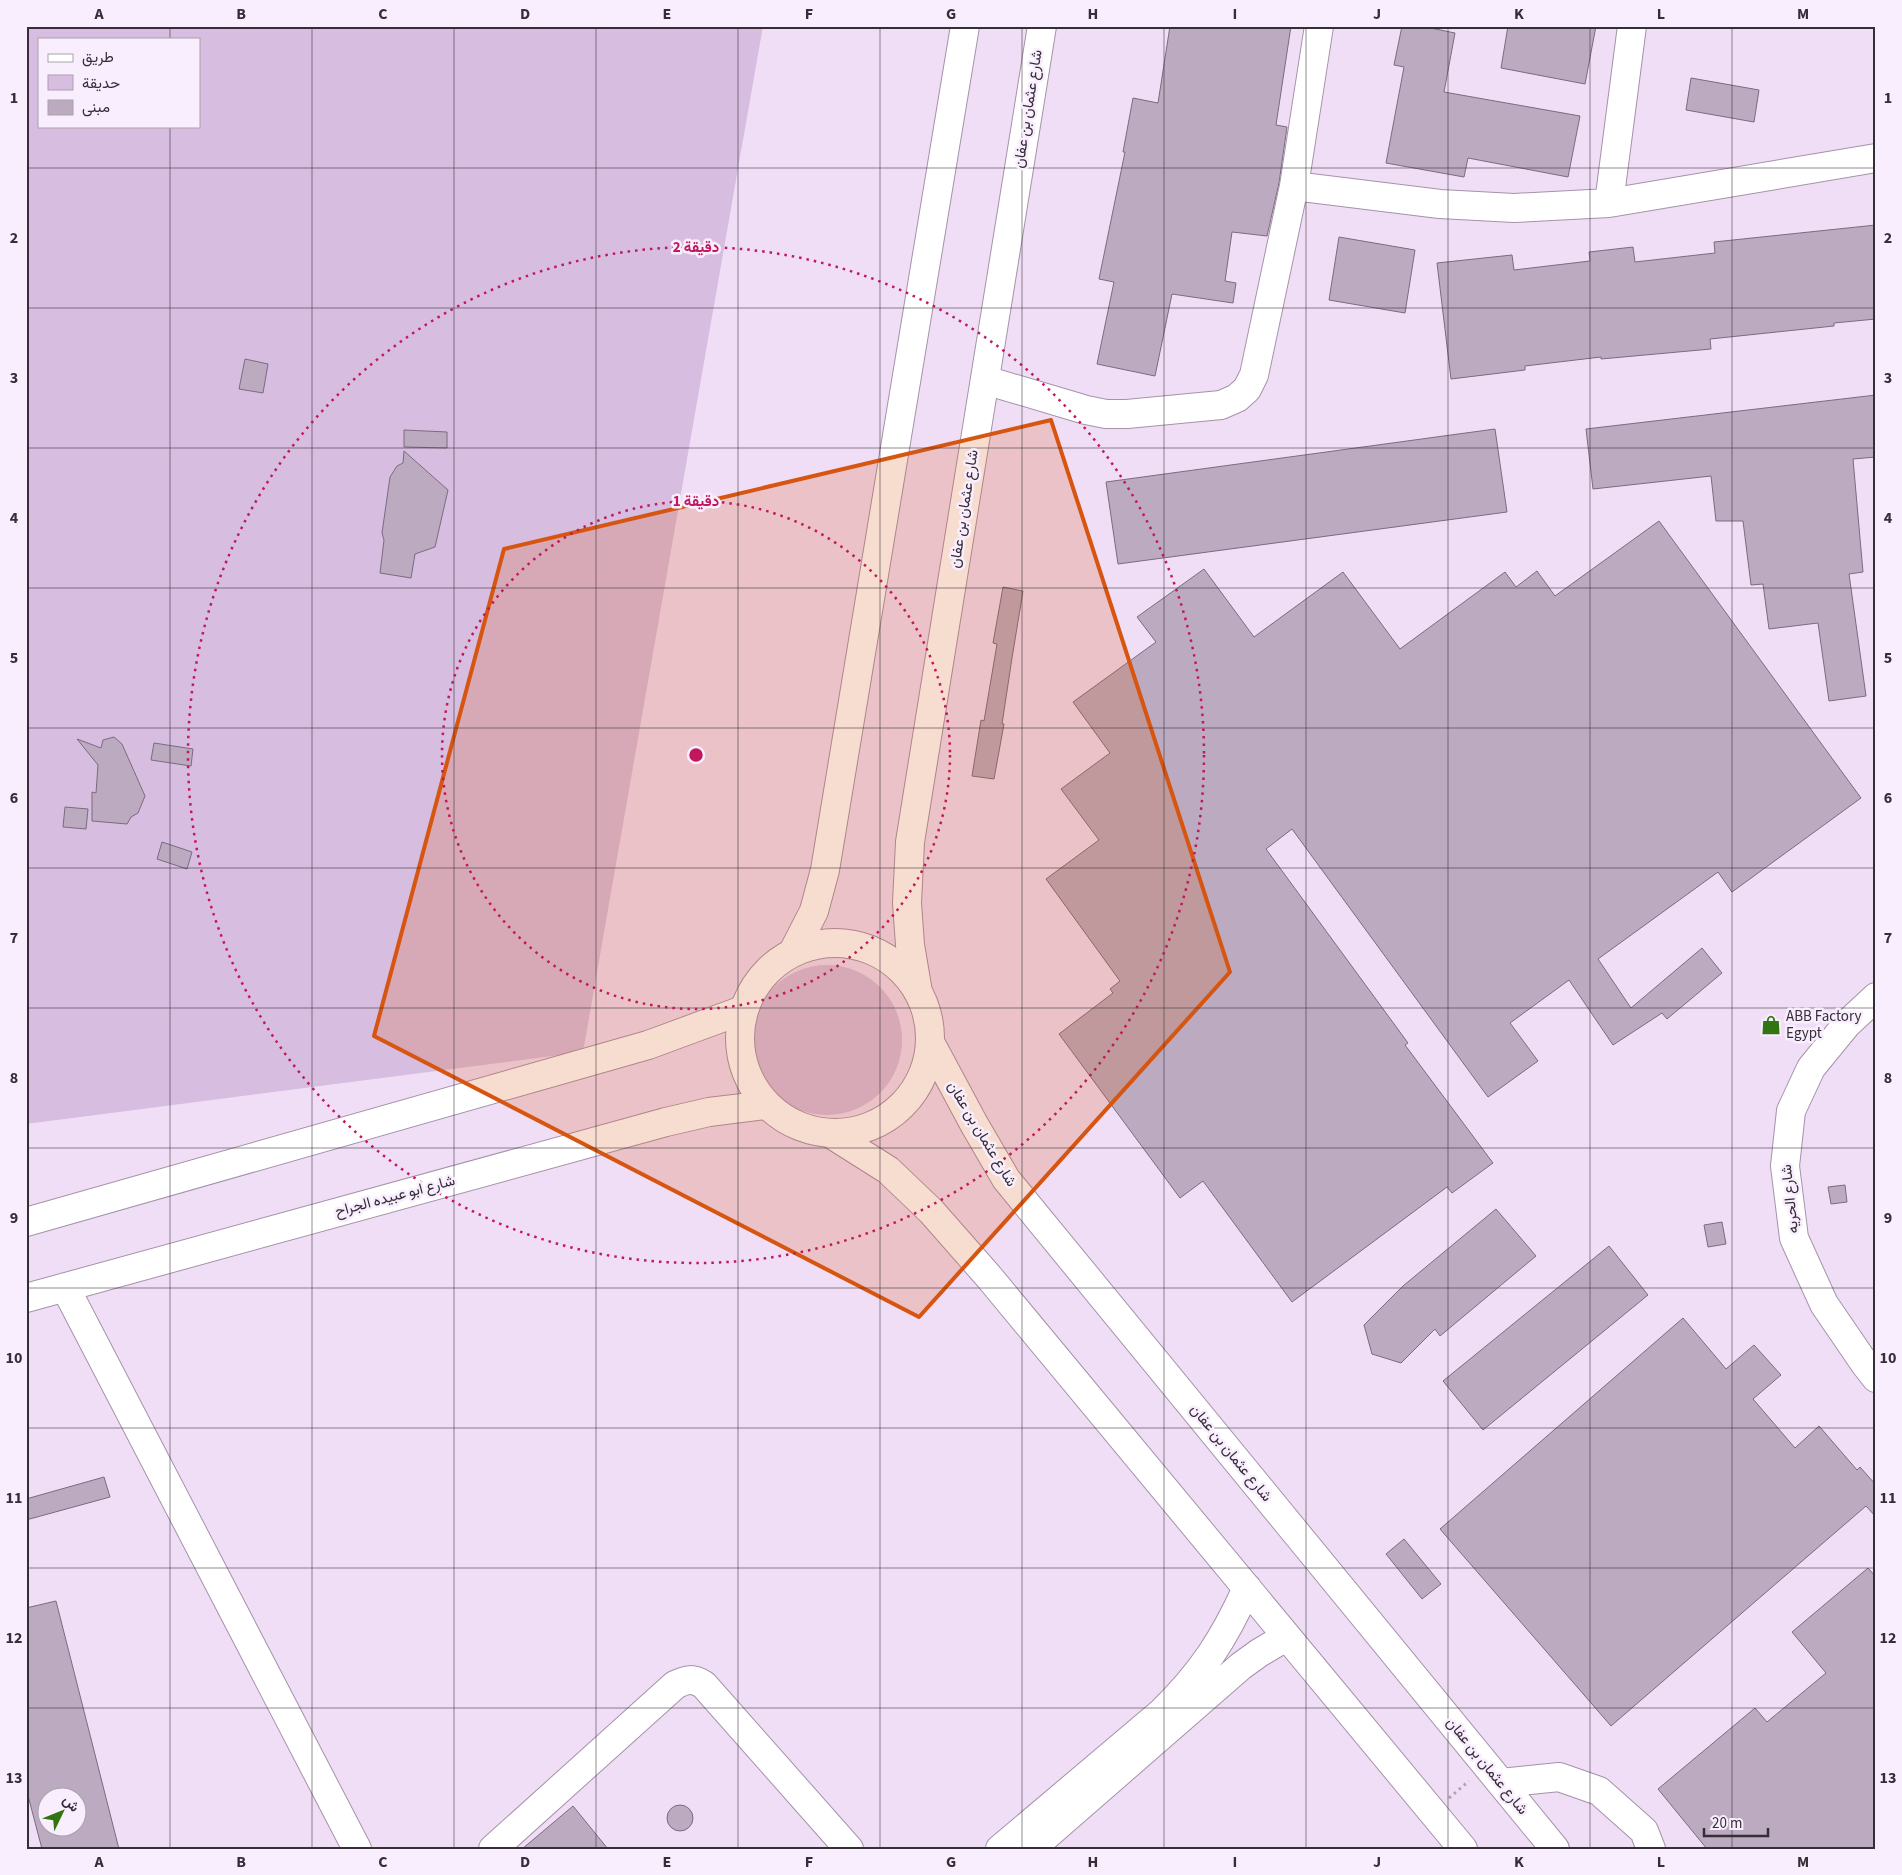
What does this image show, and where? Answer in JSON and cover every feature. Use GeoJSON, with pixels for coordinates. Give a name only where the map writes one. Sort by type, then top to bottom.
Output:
{"type":"FeatureCollection","features":[{"type":"Feature","properties":{"kind":"main road"},"geometry":{"type":"LineString","coordinates":[[793,952],[814,911],[825,870],[965,26]]}},
{"type":"Feature","properties":{"kind":"main road","name":"شارع عثمان بن عفان"},"geometry":{"type":"LineString","coordinates":[[918,992],[910,945],[907,903],[910,842],[1042,26]]}},
{"type":"Feature","properties":{"kind":"main road"},"geometry":{"type":"LineString","coordinates":[[985,380],[1086,410],[1106,414],[1127,414],[1221,405],[1237,398],[1248,389],[1254,375],[1294,186],[1319,26]]}},
{"type":"Feature","properties":{"kind":"main road"},"geometry":{"type":"LineString","coordinates":[[1609,203],[1632,26]]}},
{"type":"Feature","properties":{"kind":"main road"},"geometry":{"type":"LineString","coordinates":[[1294,186],[1440,204],[1514,208],[1609,203],[1876,158]]}},
{"type":"Feature","properties":{"kind":"main road"},"geometry":{"type":"LineString","coordinates":[[820,943],[850,944],[877,953],[901,969],[918,992],[927,1016],[930,1042],[924,1071],[910,1097],[888,1118],[861,1130],[831,1134],[808,1130],[786,1120],[766,1105],[747,1077],[739,1044],[743,1010],[753,987],[769,968],[793,952],[820,943]]}},
{"type":"Feature","properties":{"kind":"main road","name":"شارع الحريه"},"geometry":{"type":"LineString","coordinates":[[1876,997],[1847,1024],[1811,1068],[1791,1112],[1785,1166],[1794,1238],[1824,1304],[1876,1378]]}},
{"type":"Feature","properties":{"kind":"main road"},"geometry":{"type":"LineString","coordinates":[[26,1222],[648,1045],[743,1010]]}},
{"type":"Feature","properties":{"kind":"main road","name":"شارع عثمان بن عفان"},"geometry":{"type":"LineString","coordinates":[[930,1042],[1006,1179],[1555,1849]]}},
{"type":"Feature","properties":{"kind":"main road","name":"شارع ابو عبيده الجراح"},"geometry":{"type":"LineString","coordinates":[[26,1298],[666,1122],[709,1112],[766,1105]]}},
{"type":"Feature","properties":{"kind":"main road"},"geometry":{"type":"LineString","coordinates":[[831,1134],[888,1170],[931,1211],[995,1285],[1463,1849]]}},
{"type":"Feature","properties":{"kind":"main road"},"geometry":{"type":"LineString","coordinates":[[64,1287],[357,1849]]}},
{"type":"Feature","properties":{"kind":"main road"},"geometry":{"type":"LineString","coordinates":[[1000,1849],[1161,1713],[1181,1693],[1216,1648],[1231,1624],[1247,1588]]}},
{"type":"Feature","properties":{"kind":"main road"},"geometry":{"type":"LineString","coordinates":[[1031,1849],[1240,1666],[1286,1637]]}},
{"type":"Feature","properties":{"kind":"main road"},"geometry":{"type":"LineString","coordinates":[[493,1849],[675,1685],[686,1679],[695,1680],[704,1685],[849,1849]]}},
{"type":"Feature","properties":{"kind":"main road"},"geometry":{"type":"LineString","coordinates":[[1494,1774],[1559,1777],[1599,1791],[1644,1831],[1651,1849]]}},
{"type":"Feature","properties":{"kind":"path"},"geometry":{"type":"LineString","coordinates":[[1432,1812],[1494,1774]]}},
{"type":"Feature","properties":{"kind":"highlighted area"},"geometry":{"type":"Polygon","coordinates":[[[1051,420],[1230,972],[919,1317],[374,1036],[504,549],[1051,420]]]}},
{"type":"Feature","properties":{"kind":"green space"},"geometry":{"type":"Polygon","coordinates":[[[26,26],[763,26],[583,1052],[26,1124],[26,26]]]}},
{"type":"Feature","properties":{"kind":"green space"},"geometry":{"type":"Polygon","coordinates":[[[827,965],[842,966],[856,970],[869,977],[880,987],[890,998],[897,1011],[901,1025],[901,1055],[897,1069],[890,1082],[880,1093],[869,1103],[856,1110],[842,1114],[827,1115],[812,1114],[798,1110],[785,1103],[774,1093],[764,1082],[757,1069],[753,1055],[752,1040],[753,1025],[757,1011],[764,998],[774,987],[785,977],[798,970],[812,966],[827,965]]]}},
{"type":"Feature","properties":{"kind":"building"},"geometry":{"type":"Polygon","coordinates":[[[1170,26],[1291,26],[1276,125],[1287,127],[1279,183],[1267,236],[1232,232],[1225,281],[1236,283],[1233,303],[1172,294],[1155,376],[1097,364],[1114,282],[1099,279],[1125,152],[1123,152],[1133,98],[1158,103],[1170,26]]]}},
{"type":"Feature","properties":{"kind":"building"},"geometry":{"type":"Polygon","coordinates":[[[1402,26],[1421,26],[1455,33],[1444,92],[1580,116],[1568,177],[1468,158],[1464,177],[1386,163],[1404,67],[1394,65],[1402,26]]]}},
{"type":"Feature","properties":{"kind":"building"},"geometry":{"type":"Polygon","coordinates":[[[1508,26],[1596,26],[1585,84],[1501,68],[1508,26]]]}},
{"type":"Feature","properties":{"kind":"building"},"geometry":{"type":"Polygon","coordinates":[[[1691,78],[1759,90],[1754,122],[1686,110],[1691,78]]]}},
{"type":"Feature","properties":{"kind":"building"},"geometry":{"type":"Polygon","coordinates":[[[1876,225],[1876,319],[1834,323],[1834,326],[1710,339],[1711,349],[1601,359],[1601,357],[1525,366],[1525,370],[1451,379],[1437,263],[1512,255],[1514,270],[1590,261],[1589,252],[1633,247],[1635,262],[1715,253],[1714,242],[1876,225]]]}},
{"type":"Feature","properties":{"kind":"building"},"geometry":{"type":"Polygon","coordinates":[[[1339,237],[1415,250],[1405,313],[1329,300],[1339,237]]]}},
{"type":"Feature","properties":{"kind":"building"},"geometry":{"type":"Polygon","coordinates":[[[245,359],[268,364],[263,393],[239,389],[245,359]]]}},
{"type":"Feature","properties":{"kind":"building"},"geometry":{"type":"Polygon","coordinates":[[[1876,395],[1876,457],[1853,459],[1863,572],[1849,574],[1866,696],[1829,701],[1818,623],[1769,629],[1763,584],[1751,585],[1743,521],[1716,521],[1711,476],[1593,489],[1586,429],[1876,395]]]}},
{"type":"Feature","properties":{"kind":"building"},"geometry":{"type":"Polygon","coordinates":[[[1495,429],[1507,512],[1118,564],[1106,482],[1495,429]]]}},
{"type":"Feature","properties":{"kind":"building"},"geometry":{"type":"Polygon","coordinates":[[[404,430],[447,432],[447,448],[404,447],[404,430]]]}},
{"type":"Feature","properties":{"kind":"building"},"geometry":{"type":"Polygon","coordinates":[[[404,451],[448,490],[435,547],[415,554],[411,578],[380,573],[384,540],[382,533],[390,477],[397,466],[403,463],[404,451]]]}},
{"type":"Feature","properties":{"kind":"building"},"geometry":{"type":"Polygon","coordinates":[[[1659,521],[1861,798],[1732,892],[1718,872],[1598,959],[1631,1008],[1702,948],[1722,973],[1667,1019],[1662,1013],[1613,1045],[1569,980],[1510,1023],[1538,1061],[1488,1097],[1292,829],[1266,849],[1408,1043],[1405,1045],[1493,1163],[1452,1193],[1447,1187],[1292,1302],[1203,1181],[1180,1198],[1059,1034],[1113,993],[1110,989],[1120,981],[1046,879],[1099,840],[1061,789],[1110,753],[1073,702],[1156,642],[1137,617],[1204,569],[1254,637],[1343,572],[1400,649],[1505,572],[1516,587],[1537,571],[1555,596],[1659,521]]]}},
{"type":"Feature","properties":{"kind":"building"},"geometry":{"type":"Polygon","coordinates":[[[1003,587],[1023,591],[994,779],[972,776],[981,720],[984,721],[997,644],[993,643],[1003,587]]]}},
{"type":"Feature","properties":{"kind":"building"},"geometry":{"type":"Polygon","coordinates":[[[114,737],[122,744],[145,796],[138,813],[131,817],[127,824],[92,821],[92,792],[96,793],[98,765],[77,739],[101,748],[103,740],[114,737]]]}},
{"type":"Feature","properties":{"kind":"building"},"geometry":{"type":"Polygon","coordinates":[[[154,743],[193,749],[191,766],[151,760],[154,743]]]}},
{"type":"Feature","properties":{"kind":"building"},"geometry":{"type":"Polygon","coordinates":[[[65,807],[88,809],[86,829],[63,827],[65,807]]]}},
{"type":"Feature","properties":{"kind":"building"},"geometry":{"type":"Polygon","coordinates":[[[162,842],[192,852],[187,869],[157,859],[162,842]]]}},
{"type":"Feature","properties":{"kind":"building"},"geometry":{"type":"Polygon","coordinates":[[[1845,1185],[1847,1202],[1831,1204],[1828,1187],[1845,1185]]]}},
{"type":"Feature","properties":{"kind":"building"},"geometry":{"type":"Polygon","coordinates":[[[1496,1209],[1536,1256],[1440,1336],[1435,1329],[1401,1363],[1372,1354],[1364,1325],[1403,1286],[1496,1209]]]}},
{"type":"Feature","properties":{"kind":"building"},"geometry":{"type":"Polygon","coordinates":[[[1722,1222],[1726,1244],[1708,1247],[1704,1225],[1722,1222]]]}},
{"type":"Feature","properties":{"kind":"building"},"geometry":{"type":"Polygon","coordinates":[[[1609,1246],[1648,1295],[1483,1430],[1443,1381],[1609,1246]]]}},
{"type":"Feature","properties":{"kind":"building"},"geometry":{"type":"Polygon","coordinates":[[[1683,1318],[1726,1369],[1754,1345],[1781,1375],[1753,1399],[1795,1448],[1819,1426],[1857,1470],[1860,1467],[1876,1485],[1876,1517],[1866,1506],[1611,1726],[1440,1529],[1683,1318]]]}},
{"type":"Feature","properties":{"kind":"building"},"geometry":{"type":"Polygon","coordinates":[[[104,1477],[110,1497],[26,1520],[26,1499],[104,1477]]]}},
{"type":"Feature","properties":{"kind":"building"},"geometry":{"type":"Polygon","coordinates":[[[1404,1539],[1441,1584],[1422,1599],[1386,1554],[1404,1539]]]}},
{"type":"Feature","properties":{"kind":"building"},"geometry":{"type":"Polygon","coordinates":[[[1868,1568],[1876,1577],[1876,1849],[1707,1849],[1658,1789],[1755,1708],[1767,1722],[1826,1673],[1792,1632],[1868,1568]]]}},
{"type":"Feature","properties":{"kind":"building"},"geometry":{"type":"Polygon","coordinates":[[[56,1601],[119,1849],[42,1849],[39,1838],[88,1838],[88,1788],[38,1788],[38,1834],[26,1788],[26,1608],[56,1601]]]}},
{"type":"Feature","properties":{"kind":"building"},"geometry":{"type":"Polygon","coordinates":[[[680,1805],[689,1809],[693,1818],[689,1827],[680,1831],[671,1827],[667,1818],[671,1809],[680,1805]]]}},
{"type":"Feature","properties":{"kind":"building"},"geometry":{"type":"Polygon","coordinates":[[[573,1806],[608,1849],[522,1849],[573,1806]]]}},
{"type":"Feature","properties":{"kind":"place","name":"ABB Factory Egypt"},"geometry":{"type":"Point","coordinates":[1771,1025]}}]}
